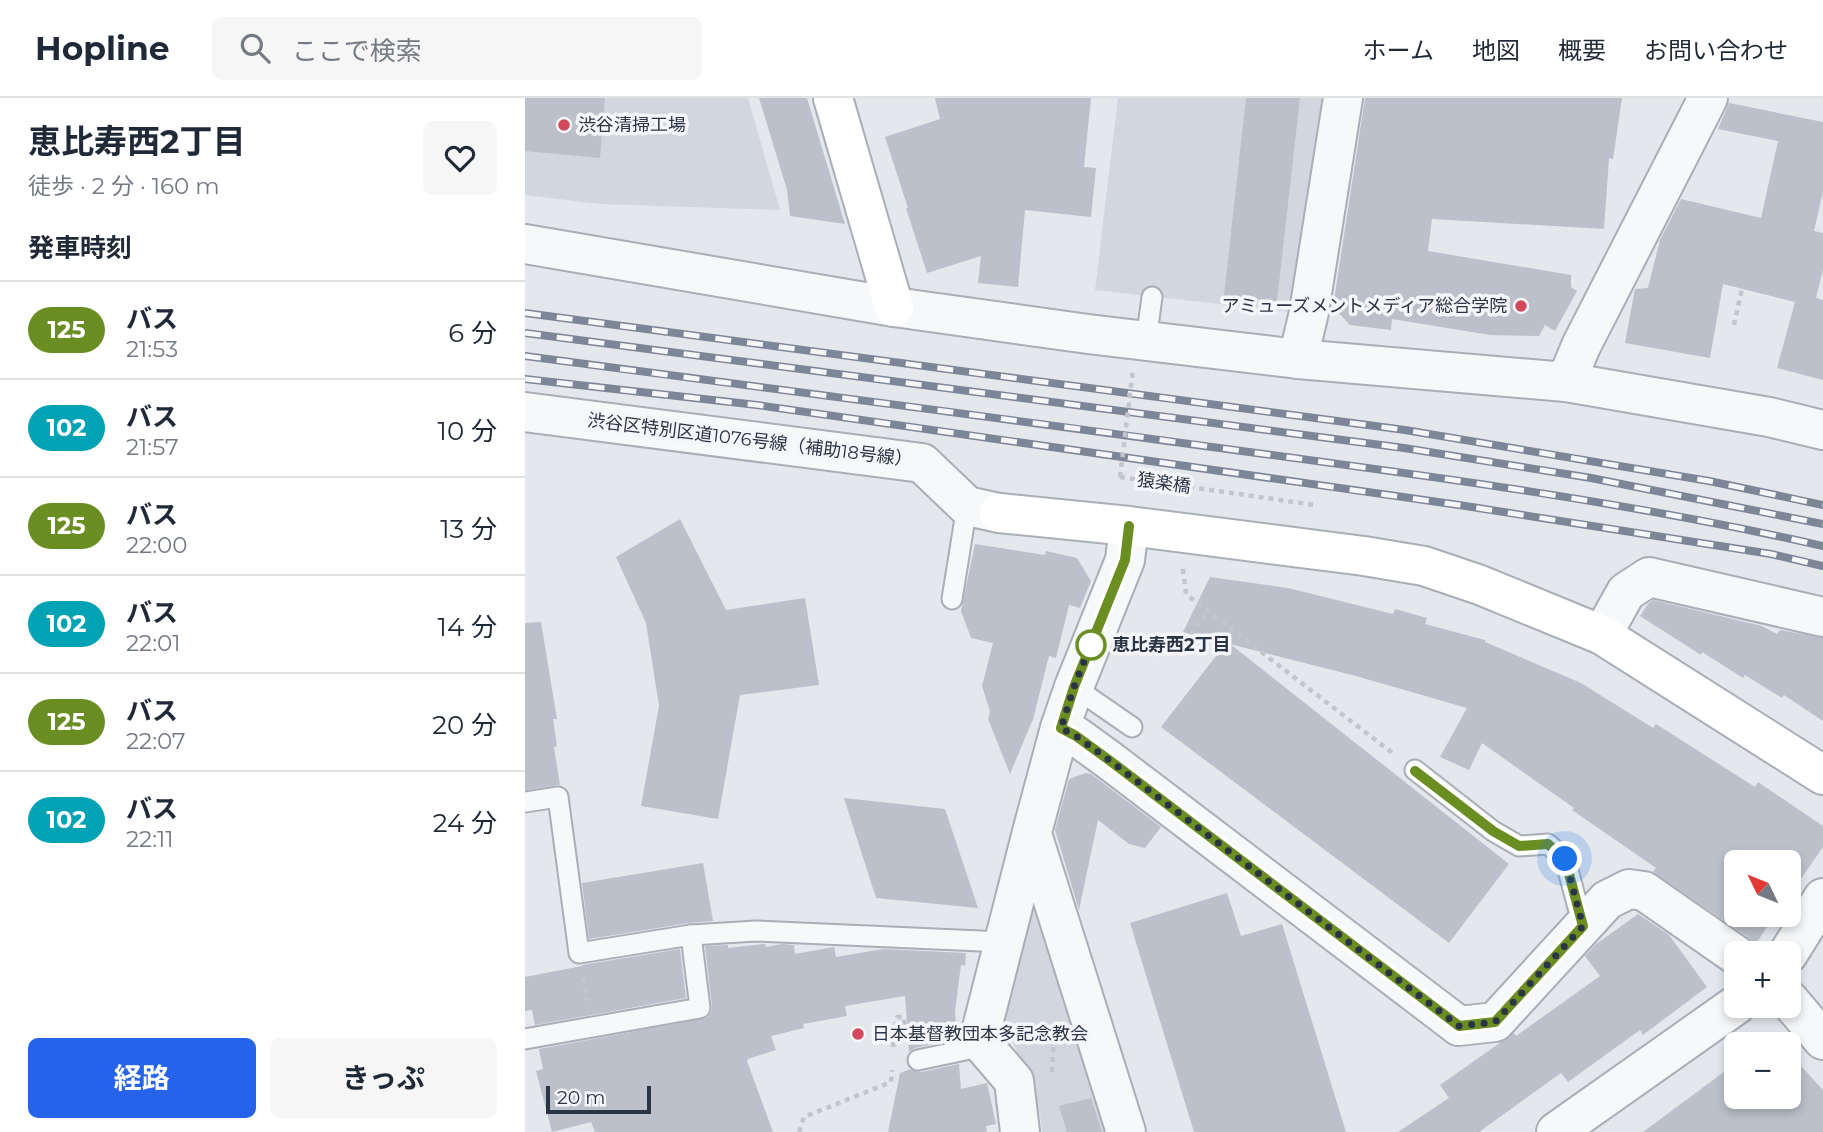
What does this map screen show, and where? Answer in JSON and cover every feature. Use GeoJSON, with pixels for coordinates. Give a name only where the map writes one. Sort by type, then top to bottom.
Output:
{"type":"FeatureCollection","features":[{"type":"Feature","properties":{"kind":"street"},"geometry":{"type":"LineString","coordinates":[[833,98],[894,307]]}},
{"type":"Feature","properties":{"kind":"street"},"geometry":{"type":"LineString","coordinates":[[1298,359],[1309,312],[1343,98]]}},
{"type":"Feature","properties":{"kind":"street"},"geometry":{"type":"LineString","coordinates":[[1566,382],[1581,346],[1708,98]]}},
{"type":"Feature","properties":{"kind":"street"},"geometry":{"type":"LineString","coordinates":[[525,244],[894,307],[1140,356],[1298,359],[1566,382],[1769,417],[1823,430]]}},
{"type":"Feature","properties":{"kind":"street","name":"渋谷区特別区道1076号線（補助18号線）"},"geometry":{"type":"LineString","coordinates":[[525,412],[922,463],[983,510]]}},
{"type":"Feature","properties":{"kind":"street"},"geometry":{"type":"LineString","coordinates":[[983,510],[1129,526],[1424,566],[1481,585],[1602,635],[1823,775]]}},
{"type":"Feature","properties":{"kind":"street"},"geometry":{"type":"LineString","coordinates":[[1020,1132],[1014,1081],[984,1046],[982,1028],[1061,728],[1074,687],[1125,560],[1129,526]]}},
{"type":"Feature","properties":{"kind":"street"},"geometry":{"type":"LineString","coordinates":[[1602,635],[1626,592],[1649,577],[1823,617]]}},
{"type":"Feature","properties":{"kind":"street"},"geometry":{"type":"LineString","coordinates":[[1061,728],[1109,760],[1459,1026],[1495,1022],[1607,900],[1629,889],[1644,891],[1724,947]]}},
{"type":"Feature","properties":{"kind":"street"},"geometry":{"type":"LineString","coordinates":[[1032,832],[1126,1132]]}},
{"type":"Feature","properties":{"kind":"street"},"geometry":{"type":"LineString","coordinates":[[1796,941],[1823,898]]}},
{"type":"Feature","properties":{"kind":"street"},"geometry":{"type":"LineString","coordinates":[[1556,1132],[1724,1013]]}},
{"type":"Feature","properties":{"kind":"street"},"geometry":{"type":"LineString","coordinates":[[1801,1014],[1823,1040]]}},
{"type":"Feature","properties":{"kind":"lane"},"geometry":{"type":"LineString","coordinates":[[1140,356],[1152,297]]}},
{"type":"Feature","properties":{"kind":"lane"},"geometry":{"type":"LineString","coordinates":[[952,599],[983,510]]}},
{"type":"Feature","properties":{"kind":"lane"},"geometry":{"type":"LineString","coordinates":[[1074,687],[1132,727]]}},
{"type":"Feature","properties":{"kind":"lane"},"geometry":{"type":"LineString","coordinates":[[1415,771],[1493,831],[1519,846],[1548,844],[1565,859],[1583,926]]}},
{"type":"Feature","properties":{"kind":"lane"},"geometry":{"type":"LineString","coordinates":[[525,802],[558,797],[579,953],[691,935],[756,931],[1003,942]]}},
{"type":"Feature","properties":{"kind":"lane"},"geometry":{"type":"LineString","coordinates":[[525,1039],[700,1008],[691,935]]}},
{"type":"Feature","properties":{"kind":"lane"},"geometry":{"type":"LineString","coordinates":[[918,1060],[984,1046]]}},
{"type":"Feature","properties":{"kind":"path"},"geometry":{"type":"LineString","coordinates":[[1734,325],[1742,289]]}},
{"type":"Feature","properties":{"kind":"path","name":"猿楽橋"},"geometry":{"type":"LineString","coordinates":[[1140,356],[1120,477],[1315,505]]}},
{"type":"Feature","properties":{"kind":"path"},"geometry":{"type":"LineString","coordinates":[[1182,562],[1186,594],[1415,771]]}},
{"type":"Feature","properties":{"kind":"path"},"geometry":{"type":"LineString","coordinates":[[1191,635],[1208,610]]}},
{"type":"Feature","properties":{"kind":"path"},"geometry":{"type":"LineString","coordinates":[[579,953],[592,1027]]}},
{"type":"Feature","properties":{"kind":"path"},"geometry":{"type":"LineString","coordinates":[[893,1057],[897,1017]]}},
{"type":"Feature","properties":{"kind":"path"},"geometry":{"type":"LineString","coordinates":[[799,1132],[804,1117],[891,1082],[892,1069]]}},
{"type":"Feature","properties":{"kind":"shaded area"},"geometry":{"type":"Polygon","coordinates":[[[525,98],[748,98],[780,210],[600,204],[525,195],[525,98]]]}},
{"type":"Feature","properties":{"kind":"shaded area"},"geometry":{"type":"Polygon","coordinates":[[[1118,98],[1325,98],[1299,313],[1095,290],[1118,98]]]}},
{"type":"Feature","properties":{"kind":"shaded area"},"geometry":{"type":"Polygon","coordinates":[[[1034,905],[1108,1132],[1042,1132],[1040,1114],[1001,1010],[1034,905]]]}},
{"type":"Feature","properties":{"kind":"building","name":"渋谷清掃工場"},"geometry":{"type":"Polygon","coordinates":[[[525,98],[605,98],[600,158],[525,151],[525,98]]]}},
{"type":"Feature","properties":{"kind":"building"},"geometry":{"type":"Polygon","coordinates":[[[759,98],[807,98],[845,224],[790,216],[787,190],[759,98]]]}},
{"type":"Feature","properties":{"kind":"building"},"geometry":{"type":"Polygon","coordinates":[[[935,98],[1091,98],[1084,167],[1096,168],[1091,217],[1025,210],[1018,287],[978,283],[981,256],[927,273],[885,137],[940,119],[935,98]]]}},
{"type":"Feature","properties":{"kind":"building"},"geometry":{"type":"Polygon","coordinates":[[[1246,98],[1300,98],[1277,301],[1224,296],[1246,98]]]}},
{"type":"Feature","properties":{"kind":"building"},"geometry":{"type":"Polygon","coordinates":[[[1365,98],[1622,98],[1613,159],[1609,158],[1604,229],[1432,219],[1428,251],[1571,275],[1571,287],[1577,291],[1555,331],[1545,325],[1539,336],[1490,335],[1392,319],[1391,330],[1350,325],[1333,307],[1365,98]]]}},
{"type":"Feature","properties":{"kind":"building"},"geometry":{"type":"Polygon","coordinates":[[[1729,103],[1823,122],[1823,192],[1814,231],[1823,233],[1823,270],[1816,298],[1823,300],[1823,380],[1777,368],[1795,302],[1723,284],[1710,358],[1625,343],[1635,289],[1648,288],[1660,240],[1681,199],[1761,218],[1778,141],[1718,129],[1729,103]]]}},
{"type":"Feature","properties":{"kind":"building"},"geometry":{"type":"Polygon","coordinates":[[[680,519],[726,610],[805,598],[819,685],[740,695],[718,819],[641,806],[659,706],[646,623],[616,557],[680,519]]]}},
{"type":"Feature","properties":{"kind":"building"},"geometry":{"type":"Polygon","coordinates":[[[975,544],[1045,555],[1046,551],[1077,558],[1091,581],[1080,608],[1069,605],[1056,658],[1049,656],[1033,719],[1010,774],[988,719],[990,712],[982,686],[993,643],[971,638],[961,611],[975,544]]]}},
{"type":"Feature","properties":{"kind":"building"},"geometry":{"type":"Polygon","coordinates":[[[1210,577],[1288,588],[1393,614],[1395,609],[1427,618],[1425,624],[1485,640],[1581,683],[1653,728],[1656,724],[1755,787],[1758,782],[1823,826],[1823,847],[1801,879],[1801,850],[1724,850],[1724,921],[1653,872],[1656,868],[1482,743],[1469,770],[1440,757],[1467,708],[1230,644],[1509,864],[1449,943],[1161,727],[1226,643],[1183,632],[1210,577]]]}},
{"type":"Feature","properties":{"kind":"building"},"geometry":{"type":"Polygon","coordinates":[[[1653,600],[1762,626],[1777,634],[1780,630],[1823,638],[1823,721],[1784,695],[1782,698],[1745,675],[1743,678],[1702,652],[1701,655],[1640,616],[1653,600]]]}},
{"type":"Feature","properties":{"kind":"building"},"geometry":{"type":"Polygon","coordinates":[[[541,622],[557,719],[553,719],[557,746],[554,747],[560,785],[525,790],[525,623],[541,622]]]}},
{"type":"Feature","properties":{"kind":"building"},"geometry":{"type":"Polygon","coordinates":[[[1091,774],[1161,827],[1145,848],[1129,844],[1098,820],[1079,910],[1055,830],[1069,779],[1091,774]]]}},
{"type":"Feature","properties":{"kind":"building"},"geometry":{"type":"Polygon","coordinates":[[[844,798],[945,809],[978,908],[876,898],[844,798]]]}},
{"type":"Feature","properties":{"kind":"building"},"geometry":{"type":"Polygon","coordinates":[[[703,863],[713,921],[589,939],[582,883],[703,863]]]}},
{"type":"Feature","properties":{"kind":"building"},"geometry":{"type":"Polygon","coordinates":[[[1227,893],[1241,936],[1282,924],[1346,1132],[1194,1132],[1130,923],[1227,893]]]}},
{"type":"Feature","properties":{"kind":"building"},"geometry":{"type":"Polygon","coordinates":[[[1638,914],[1669,935],[1707,987],[1643,1035],[1640,1030],[1568,1082],[1561,1073],[1479,1132],[1398,1132],[1449,1098],[1440,1085],[1514,1033],[1516,1036],[1600,976],[1585,956],[1595,945],[1638,914]]]}},
{"type":"Feature","properties":{"kind":"building"},"geometry":{"type":"Polygon","coordinates":[[[1735,928],[1766,928],[1758,941],[1752,941],[1735,928]]]}},
{"type":"Feature","properties":{"kind":"building"},"geometry":{"type":"Polygon","coordinates":[[[765,944],[766,947],[794,945],[795,954],[834,947],[836,957],[883,949],[966,953],[965,966],[961,965],[955,1011],[957,1039],[915,1048],[909,1052],[905,996],[845,1006],[847,1016],[803,1024],[804,1028],[771,1036],[776,1050],[748,1059],[773,1132],[595,1132],[591,1122],[552,1132],[536,1071],[543,1069],[539,1049],[707,1018],[712,1006],[705,946],[728,945],[728,948],[765,944]]]}},
{"type":"Feature","properties":{"kind":"building"},"geometry":{"type":"Polygon","coordinates":[[[680,949],[686,998],[535,1025],[532,1010],[525,1011],[525,977],[680,949]]]}},
{"type":"Feature","properties":{"kind":"building"},"geometry":{"type":"Polygon","coordinates":[[[959,1064],[961,1089],[987,1083],[996,1124],[986,1126],[987,1132],[888,1132],[900,1073],[911,1069],[921,1072],[959,1064]]]}},
{"type":"Feature","properties":{"kind":"building"},"geometry":{"type":"Polygon","coordinates":[[[1801,1066],[1823,1090],[1823,1132],[1643,1132],[1724,1072],[1724,1109],[1801,1109],[1801,1066]]]}},
{"type":"Feature","properties":{"kind":"building"},"geometry":{"type":"Polygon","coordinates":[[[1091,1098],[1102,1132],[1067,1132],[1059,1106],[1091,1098]]]}},
{"type":"Feature","properties":{"kind":"railway"},"geometry":{"type":"LineString","coordinates":[[525,313],[1405,430],[1709,481],[1823,505]]}},
{"type":"Feature","properties":{"kind":"railway"},"geometry":{"type":"LineString","coordinates":[[525,333],[1404,448],[1591,478],[1823,524]]}},
{"type":"Feature","properties":{"kind":"railway"},"geometry":{"type":"LineString","coordinates":[[525,356],[1474,483],[1684,517],[1823,546]]}},
{"type":"Feature","properties":{"kind":"railway"},"geometry":{"type":"LineString","coordinates":[[525,379],[757,405],[1459,505],[1771,554],[1823,566]]}},
{"type":"Feature","properties":{"kind":"bus line","name":"125"},"geometry":{"type":"LineString","coordinates":[[1129,526],[1125,560],[1074,687],[1061,728],[1109,760],[1459,1026],[1495,1022],[1583,926],[1565,859],[1548,844],[1519,846],[1493,831],[1415,771]]}},
{"type":"Feature","properties":{"kind":"place","name":"渋谷清掃工場"},"geometry":{"type":"Point","coordinates":[564,125]}},
{"type":"Feature","properties":{"kind":"place","name":"アミューズメントメディア総合学院"},"geometry":{"type":"Point","coordinates":[1521,306]}},
{"type":"Feature","properties":{"kind":"place","name":"恵比寿西2丁目"},"geometry":{"type":"Point","coordinates":[1091,645]}},
{"type":"Feature","properties":{"kind":"place","name":"日本基督教団本多記念教会"},"geometry":{"type":"Point","coordinates":[858,1034]}},
{"type":"Feature","properties":{"kind":"route"},"geometry":{"type":"LineString","coordinates":[[1091,645],[1094,636],[1061,728],[1109,760],[1459,1026],[1495,1022],[1583,926],[1565,859]]}}]}
